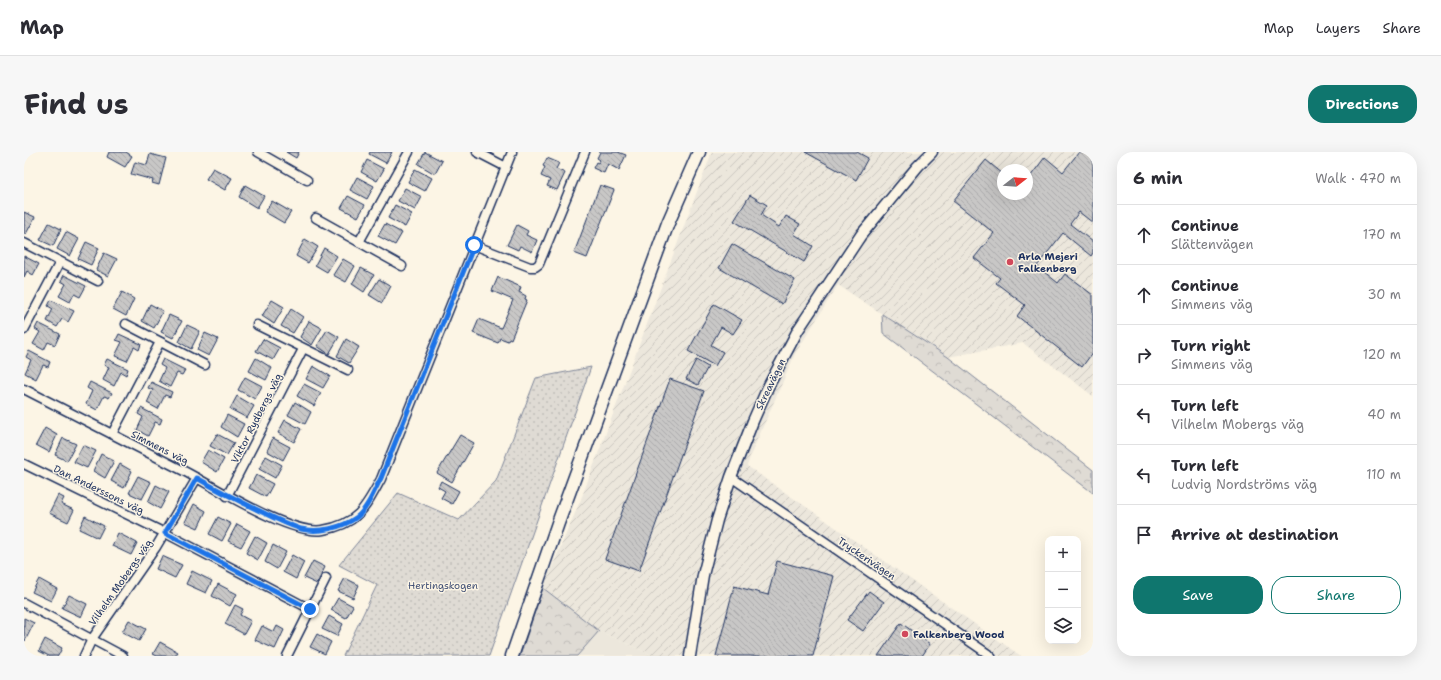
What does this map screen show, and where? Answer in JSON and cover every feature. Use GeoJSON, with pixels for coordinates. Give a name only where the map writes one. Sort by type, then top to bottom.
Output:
{"type":"FeatureCollection","features":[{"type":"Feature","properties":{"kind":"main road"},"geometry":{"type":"LineString","coordinates":[[512,656],[558,523],[668,223],[699,152]]}},
{"type":"Feature","properties":{"kind":"street"},"geometry":{"type":"LineString","coordinates":[[359,242],[409,152]]}},
{"type":"Feature","properties":{"kind":"street"},"geometry":{"type":"LineString","coordinates":[[477,152],[506,167]]}},
{"type":"Feature","properties":{"kind":"street","name":"Simmens väg"},"geometry":{"type":"LineString","coordinates":[[24,389],[197,478],[227,496],[279,520],[302,529],[322,530],[341,525],[357,517],[368,504],[381,478],[512,152]]}},
{"type":"Feature","properties":{"kind":"street"},"geometry":{"type":"LineString","coordinates":[[474,245],[530,267],[535,267],[539,264],[585,152]]}},
{"type":"Feature","properties":{"kind":"street","name":"Skreavägen"},"geometry":{"type":"LineString","coordinates":[[690,656],[703,575],[717,520],[731,478],[765,394],[798,330],[861,235],[918,166],[932,152]]}},
{"type":"Feature","properties":{"kind":"street"},"geometry":{"type":"LineString","coordinates":[[261,153],[307,180]]}},
{"type":"Feature","properties":{"kind":"street"},"geometry":{"type":"LineString","coordinates":[[316,218],[402,266]]}},
{"type":"Feature","properties":{"kind":"street"},"geometry":{"type":"LineString","coordinates":[[24,243],[98,281]]}},
{"type":"Feature","properties":{"kind":"street"},"geometry":{"type":"LineString","coordinates":[[24,330],[60,262]]}},
{"type":"Feature","properties":{"kind":"street"},"geometry":{"type":"LineString","coordinates":[[126,324],[206,365]]}},
{"type":"Feature","properties":{"kind":"street"},"geometry":{"type":"LineString","coordinates":[[258,325],[303,349],[348,370]]}},
{"type":"Feature","properties":{"kind":"street"},"geometry":{"type":"LineString","coordinates":[[112,434],[160,342]]}},
{"type":"Feature","properties":{"kind":"street","name":"Viktor Rydbergs väg"},"geometry":{"type":"LineString","coordinates":[[227,496],[303,349]]}},
{"type":"Feature","properties":{"kind":"street","name":"Dan Anderssons väg"},"geometry":{"type":"LineString","coordinates":[[24,464],[165,533],[310,609]]}},
{"type":"Feature","properties":{"kind":"street","name":"Vilhelm Mobergs väg"},"geometry":{"type":"LineString","coordinates":[[84,656],[92,639],[165,533],[197,478]]}},
{"type":"Feature","properties":{"kind":"street","name":"Tryckerivägen"},"geometry":{"type":"LineString","coordinates":[[731,478],[991,656]]}},
{"type":"Feature","properties":{"kind":"street"},"geometry":{"type":"LineString","coordinates":[[287,656],[326,578]]}},
{"type":"Feature","properties":{"kind":"street"},"geometry":{"type":"LineString","coordinates":[[24,603],[123,656]]}},
{"type":"Feature","properties":{"kind":"shaded area"},"geometry":{"type":"Polygon","coordinates":[[[712,152],[1093,152],[1093,396],[1023,343],[948,357],[838,285],[795,354],[747,466],[1021,656],[654,656],[599,631],[543,588],[581,499],[712,152]]]}},
{"type":"Feature","properties":{"kind":"shaded area"},"geometry":{"type":"Polygon","coordinates":[[[599,631],[654,656],[577,656],[599,631]]]}},
{"type":"Feature","properties":{"kind":"green space"},"geometry":{"type":"Polygon","coordinates":[[[882,314],[948,357],[1093,470],[1093,493],[883,333],[882,314]]]}},
{"type":"Feature","properties":{"kind":"green space","name":"Hertingskogen"},"geometry":{"type":"Polygon","coordinates":[[[591,367],[489,656],[343,656],[377,585],[339,565],[398,493],[459,520],[496,481],[536,378],[591,367]]]}},
{"type":"Feature","properties":{"kind":"green space"},"geometry":{"type":"Polygon","coordinates":[[[543,588],[599,631],[577,656],[520,656],[543,588]]]}},
{"type":"Feature","properties":{"kind":"building"},"geometry":{"type":"Polygon","coordinates":[[[109,152],[126,152],[132,156],[125,167],[107,157],[109,152]]]}},
{"type":"Feature","properties":{"kind":"building"},"geometry":{"type":"Polygon","coordinates":[[[286,152],[299,152],[296,158],[286,152]]]}},
{"type":"Feature","properties":{"kind":"building"},"geometry":{"type":"Polygon","coordinates":[[[370,152],[392,152],[386,163],[369,154],[370,152]]]}},
{"type":"Feature","properties":{"kind":"building"},"geometry":{"type":"Polygon","coordinates":[[[425,152],[442,161],[435,174],[418,164],[425,152]]]}},
{"type":"Feature","properties":{"kind":"building"},"geometry":{"type":"Polygon","coordinates":[[[600,152],[618,152],[626,155],[619,170],[608,164],[604,173],[593,168],[596,162],[598,163],[600,160],[597,158],[600,152]]]}},
{"type":"Feature","properties":{"kind":"building"},"geometry":{"type":"Polygon","coordinates":[[[805,152],[857,152],[868,158],[856,180],[805,152]]]}},
{"type":"Feature","properties":{"kind":"building","name":"Arla Mejeri Falkenberg"},"geometry":{"type":"Polygon","coordinates":[[[1079,152],[1093,152],[1093,223],[1079,212],[1070,224],[1093,242],[1093,253],[1091,256],[1063,233],[1037,266],[1058,283],[1065,274],[1093,295],[1093,352],[1082,367],[1017,316],[1025,305],[996,283],[1000,278],[974,258],[994,233],[953,201],[986,160],[997,169],[997,200],[1033,200],[1033,173],[1045,157],[1063,172],[1079,152]]]}},
{"type":"Feature","properties":{"kind":"building"},"geometry":{"type":"Polygon","coordinates":[[[150,154],[166,158],[159,185],[152,183],[153,180],[131,174],[135,162],[147,165],[150,154]]]}},
{"type":"Feature","properties":{"kind":"building"},"geometry":{"type":"Polygon","coordinates":[[[547,158],[559,163],[556,169],[565,173],[557,190],[547,186],[550,180],[541,176],[545,167],[543,166],[547,158]]]}},
{"type":"Feature","properties":{"kind":"building"},"geometry":{"type":"Polygon","coordinates":[[[367,160],[384,169],[377,181],[361,172],[367,160]]]}},
{"type":"Feature","properties":{"kind":"building"},"geometry":{"type":"Polygon","coordinates":[[[213,168],[232,178],[225,190],[206,179],[213,168]]]}},
{"type":"Feature","properties":{"kind":"building"},"geometry":{"type":"Polygon","coordinates":[[[415,169],[432,178],[425,191],[408,182],[415,169]]]}},
{"type":"Feature","properties":{"kind":"building"},"geometry":{"type":"Polygon","coordinates":[[[357,177],[374,186],[367,199],[350,190],[357,177]]]}},
{"type":"Feature","properties":{"kind":"building"},"geometry":{"type":"Polygon","coordinates":[[[245,185],[264,196],[257,208],[239,197],[245,185]]]}},
{"type":"Feature","properties":{"kind":"building"},"geometry":{"type":"Polygon","coordinates":[[[600,185],[614,190],[587,258],[574,253],[600,185]]]}},
{"type":"Feature","properties":{"kind":"building"},"geometry":{"type":"Polygon","coordinates":[[[405,188],[422,197],[415,210],[398,201],[405,188]]]}},
{"type":"Feature","properties":{"kind":"building"},"geometry":{"type":"Polygon","coordinates":[[[750,195],[767,205],[761,215],[779,227],[786,216],[800,224],[794,234],[813,246],[804,262],[734,221],[750,195]]]}},
{"type":"Feature","properties":{"kind":"building"},"geometry":{"type":"Polygon","coordinates":[[[348,196],[365,205],[358,217],[341,208],[348,196]]]}},
{"type":"Feature","properties":{"kind":"building"},"geometry":{"type":"Polygon","coordinates":[[[272,201],[291,212],[284,223],[265,212],[272,201]]]}},
{"type":"Feature","properties":{"kind":"building"},"geometry":{"type":"Polygon","coordinates":[[[395,205],[412,214],[405,227],[388,218],[395,205]]]}},
{"type":"Feature","properties":{"kind":"building"},"geometry":{"type":"Polygon","coordinates":[[[24,212],[35,217],[26,234],[24,233],[24,212]]]}},
{"type":"Feature","properties":{"kind":"building"},"geometry":{"type":"Polygon","coordinates":[[[49,223],[61,229],[53,246],[40,240],[49,223]]]}},
{"type":"Feature","properties":{"kind":"building"},"geometry":{"type":"Polygon","coordinates":[[[385,224],[402,233],[395,245],[378,236],[385,224]]]}},
{"type":"Feature","properties":{"kind":"building"},"geometry":{"type":"Polygon","coordinates":[[[517,225],[528,231],[526,235],[537,240],[532,252],[520,246],[518,250],[507,245],[517,225]]]}},
{"type":"Feature","properties":{"kind":"building"},"geometry":{"type":"Polygon","coordinates":[[[66,232],[79,239],[70,256],[57,249],[66,232]]]}},
{"type":"Feature","properties":{"kind":"building"},"geometry":{"type":"Polygon","coordinates":[[[305,239],[318,247],[308,263],[296,256],[305,239]]]}},
{"type":"Feature","properties":{"kind":"building"},"geometry":{"type":"Polygon","coordinates":[[[86,242],[99,248],[91,265],[78,259],[86,242]]]}},
{"type":"Feature","properties":{"kind":"building"},"geometry":{"type":"Polygon","coordinates":[[[732,244],[795,280],[782,304],[719,268],[732,244]]]}},
{"type":"Feature","properties":{"kind":"building"},"geometry":{"type":"Polygon","coordinates":[[[324,248],[337,256],[327,272],[315,265],[324,248]]]}},
{"type":"Feature","properties":{"kind":"building"},"geometry":{"type":"Polygon","coordinates":[[[104,253],[117,259],[108,276],[96,270],[104,253]]]}},
{"type":"Feature","properties":{"kind":"building"},"geometry":{"type":"Polygon","coordinates":[[[24,256],[39,264],[33,275],[27,271],[24,277],[24,256]]]}},
{"type":"Feature","properties":{"kind":"building"},"geometry":{"type":"Polygon","coordinates":[[[343,259],[355,266],[346,282],[333,275],[343,259]]]}},
{"type":"Feature","properties":{"kind":"building"},"geometry":{"type":"Polygon","coordinates":[[[361,268],[374,275],[364,292],[352,284],[361,268]]]}},
{"type":"Feature","properties":{"kind":"building"},"geometry":{"type":"Polygon","coordinates":[[[64,275],[86,286],[80,297],[74,294],[70,302],[59,296],[66,284],[61,281],[64,275]]]}},
{"type":"Feature","properties":{"kind":"building"},"geometry":{"type":"Polygon","coordinates":[[[498,277],[521,287],[519,292],[526,296],[525,299],[527,300],[511,339],[509,338],[508,341],[500,338],[498,343],[473,333],[479,319],[501,328],[513,300],[492,291],[498,277]]]}},
{"type":"Feature","properties":{"kind":"building"},"geometry":{"type":"Polygon","coordinates":[[[379,279],[391,286],[382,303],[369,295],[379,279]]]}},
{"type":"Feature","properties":{"kind":"building"},"geometry":{"type":"Polygon","coordinates":[[[122,292],[134,299],[126,316],[113,309],[122,292]]]}},
{"type":"Feature","properties":{"kind":"building"},"geometry":{"type":"Polygon","coordinates":[[[51,300],[74,311],[68,322],[62,319],[57,327],[47,321],[53,309],[48,306],[51,300]]]}},
{"type":"Feature","properties":{"kind":"building"},"geometry":{"type":"Polygon","coordinates":[[[272,300],[284,307],[274,324],[262,316],[272,300]]]}},
{"type":"Feature","properties":{"kind":"building"},"geometry":{"type":"Polygon","coordinates":[[[150,304],[163,311],[154,328],[142,321],[150,304]]]}},
{"type":"Feature","properties":{"kind":"building"},"geometry":{"type":"Polygon","coordinates":[[[714,304],[742,320],[733,334],[721,327],[711,345],[723,352],[715,366],[688,351],[714,304]]]}},
{"type":"Feature","properties":{"kind":"building"},"geometry":{"type":"Polygon","coordinates":[[[291,309],[303,317],[293,333],[281,326],[291,309]]]}},
{"type":"Feature","properties":{"kind":"building"},"geometry":{"type":"Polygon","coordinates":[[[169,315],[182,321],[173,338],[161,332],[169,315]]]}},
{"type":"Feature","properties":{"kind":"building"},"geometry":{"type":"Polygon","coordinates":[[[309,321],[322,328],[312,345],[300,337],[309,321]]]}},
{"type":"Feature","properties":{"kind":"building"},"geometry":{"type":"Polygon","coordinates":[[[38,323],[60,334],[55,345],[48,342],[44,350],[33,344],[40,332],[35,329],[38,323]]]}},
{"type":"Feature","properties":{"kind":"building"},"geometry":{"type":"Polygon","coordinates":[[[187,325],[200,331],[191,349],[179,342],[187,325]]]}},
{"type":"Feature","properties":{"kind":"building"},"geometry":{"type":"Polygon","coordinates":[[[327,330],[339,337],[329,354],[317,346],[327,330]]]}},
{"type":"Feature","properties":{"kind":"building"},"geometry":{"type":"Polygon","coordinates":[[[205,333],[218,339],[209,356],[197,350],[205,333]]]}},
{"type":"Feature","properties":{"kind":"building"},"geometry":{"type":"Polygon","coordinates":[[[119,334],[141,344],[139,350],[134,347],[127,361],[115,356],[122,342],[116,340],[119,334]]]}},
{"type":"Feature","properties":{"kind":"building"},"geometry":{"type":"Polygon","coordinates":[[[263,339],[280,348],[273,360],[256,351],[263,339]]]}},
{"type":"Feature","properties":{"kind":"building"},"geometry":{"type":"Polygon","coordinates":[[[346,339],[359,347],[349,363],[337,356],[346,339]]]}},
{"type":"Feature","properties":{"kind":"building"},"geometry":{"type":"Polygon","coordinates":[[[29,351],[50,362],[48,367],[43,365],[36,379],[25,373],[31,360],[26,357],[29,351]]]}},
{"type":"Feature","properties":{"kind":"building"},"geometry":{"type":"Polygon","coordinates":[[[256,358],[272,368],[266,380],[249,371],[256,358]]]}},
{"type":"Feature","properties":{"kind":"building"},"geometry":{"type":"Polygon","coordinates":[[[107,359],[128,369],[126,375],[121,372],[114,386],[103,380],[109,367],[104,365],[107,359]]]}},
{"type":"Feature","properties":{"kind":"building"},"geometry":{"type":"Polygon","coordinates":[[[163,359],[185,370],[182,375],[177,373],[170,387],[159,381],[165,368],[160,365],[163,359]]]}},
{"type":"Feature","properties":{"kind":"building"},"geometry":{"type":"Polygon","coordinates":[[[696,360],[708,367],[698,385],[686,379],[696,360]]]}},
{"type":"Feature","properties":{"kind":"building"},"geometry":{"type":"Polygon","coordinates":[[[313,366],[330,376],[323,388],[306,379],[313,366]]]}},
{"type":"Feature","properties":{"kind":"building"},"geometry":{"type":"Polygon","coordinates":[[[245,377],[262,386],[255,399],[238,390],[245,377]]]}},
{"type":"Feature","properties":{"kind":"building"},"geometry":{"type":"Polygon","coordinates":[[[670,379],[704,391],[639,571],[605,559],[670,379]]]}},
{"type":"Feature","properties":{"kind":"building"},"geometry":{"type":"Polygon","coordinates":[[[90,382],[112,393],[109,398],[104,396],[97,410],[86,404],[92,391],[87,388],[90,382]]]}},
{"type":"Feature","properties":{"kind":"building"},"geometry":{"type":"Polygon","coordinates":[[[151,382],[172,392],[170,397],[165,395],[158,409],[147,403],[153,390],[148,388],[151,382]]]}},
{"type":"Feature","properties":{"kind":"building"},"geometry":{"type":"Polygon","coordinates":[[[304,384],[321,393],[314,406],[297,396],[304,384]]]}},
{"type":"Feature","properties":{"kind":"building"},"geometry":{"type":"Polygon","coordinates":[[[237,396],[254,406],[247,418],[230,409],[237,396]]]}},
{"type":"Feature","properties":{"kind":"building"},"geometry":{"type":"Polygon","coordinates":[[[295,402],[311,412],[305,424],[288,415],[295,402]]]}},
{"type":"Feature","properties":{"kind":"building"},"geometry":{"type":"Polygon","coordinates":[[[141,408],[162,419],[160,424],[155,422],[148,436],[137,430],[143,417],[138,414],[141,408]]]}},
{"type":"Feature","properties":{"kind":"building"},"geometry":{"type":"Polygon","coordinates":[[[227,415],[244,424],[237,437],[221,427],[227,415]]]}},
{"type":"Feature","properties":{"kind":"building"},"geometry":{"type":"Polygon","coordinates":[[[285,420],[301,429],[294,442],[278,433],[285,420]]]}},
{"type":"Feature","properties":{"kind":"building"},"geometry":{"type":"Polygon","coordinates":[[[45,428],[57,435],[49,452],[36,445],[45,428]]]}},
{"type":"Feature","properties":{"kind":"building"},"geometry":{"type":"Polygon","coordinates":[[[217,434],[234,443],[227,455],[210,446],[217,434]]]}},
{"type":"Feature","properties":{"kind":"building"},"geometry":{"type":"Polygon","coordinates":[[[460,435],[474,443],[452,482],[437,473],[460,435]]]}},
{"type":"Feature","properties":{"kind":"building"},"geometry":{"type":"Polygon","coordinates":[[[63,438],[76,444],[67,461],[55,455],[63,438]]]}},
{"type":"Feature","properties":{"kind":"building"},"geometry":{"type":"Polygon","coordinates":[[[273,438],[290,447],[283,460],[267,451],[273,438]]]}},
{"type":"Feature","properties":{"kind":"building"},"geometry":{"type":"Polygon","coordinates":[[[83,445],[96,451],[87,468],[74,462],[83,445]]]}},
{"type":"Feature","properties":{"kind":"building"},"geometry":{"type":"Polygon","coordinates":[[[208,450],[224,459],[217,472],[201,462],[208,450]]]}},
{"type":"Feature","properties":{"kind":"building"},"geometry":{"type":"Polygon","coordinates":[[[101,454],[114,461],[105,478],[93,471],[101,454]]]}},
{"type":"Feature","properties":{"kind":"building"},"geometry":{"type":"Polygon","coordinates":[[[266,456],[282,465],[275,478],[259,469],[266,456]]]}},
{"type":"Feature","properties":{"kind":"building"},"geometry":{"type":"Polygon","coordinates":[[[120,464],[132,471],[124,488],[111,481],[120,464]]]}},
{"type":"Feature","properties":{"kind":"building"},"geometry":{"type":"Polygon","coordinates":[[[256,475],[273,484],[266,497],[249,488],[256,475]]]}},
{"type":"Feature","properties":{"kind":"building"},"geometry":{"type":"Polygon","coordinates":[[[138,476],[151,482],[142,499],[129,493],[138,476]]]}},
{"type":"Feature","properties":{"kind":"building"},"geometry":{"type":"Polygon","coordinates":[[[441,481],[459,491],[452,504],[441,498],[445,491],[438,487],[441,481]]]}},
{"type":"Feature","properties":{"kind":"building"},"geometry":{"type":"Polygon","coordinates":[[[156,485],[169,492],[160,509],[148,502],[156,485]]]}},
{"type":"Feature","properties":{"kind":"building"},"geometry":{"type":"Polygon","coordinates":[[[58,495],[64,498],[61,504],[74,510],[68,522],[49,513],[58,495]]]}},
{"type":"Feature","properties":{"kind":"building"},"geometry":{"type":"Polygon","coordinates":[[[194,504],[206,511],[198,528],[185,522],[194,504]]]}},
{"type":"Feature","properties":{"kind":"building"},"geometry":{"type":"Polygon","coordinates":[[[85,516],[104,526],[98,538],[79,529],[85,516]]]}},
{"type":"Feature","properties":{"kind":"building"},"geometry":{"type":"Polygon","coordinates":[[[218,517],[231,524],[222,541],[209,534],[218,517]]]}},
{"type":"Feature","properties":{"kind":"building"},"geometry":{"type":"Polygon","coordinates":[[[237,524],[250,531],[241,547],[228,541],[237,524]]]}},
{"type":"Feature","properties":{"kind":"building"},"geometry":{"type":"Polygon","coordinates":[[[118,533],[137,543],[131,555],[112,546],[118,533]]]}},
{"type":"Feature","properties":{"kind":"building"},"geometry":{"type":"Polygon","coordinates":[[[255,536],[267,543],[258,560],[246,553],[255,536]]]}},
{"type":"Feature","properties":{"kind":"building"},"geometry":{"type":"Polygon","coordinates":[[[273,545],[286,552],[277,569],[265,562],[273,545]]]}},
{"type":"Feature","properties":{"kind":"building"},"geometry":{"type":"Polygon","coordinates":[[[292,555],[304,562],[296,579],[283,572],[292,555]]]}},
{"type":"Feature","properties":{"kind":"building"},"geometry":{"type":"Polygon","coordinates":[[[162,556],[182,565],[175,578],[156,569],[162,556]]]}},
{"type":"Feature","properties":{"kind":"building"},"geometry":{"type":"Polygon","coordinates":[[[313,561],[325,567],[317,584],[304,578],[313,561]]]}},
{"type":"Feature","properties":{"kind":"building"},"geometry":{"type":"Polygon","coordinates":[[[777,561],[834,576],[813,656],[716,656],[734,586],[768,595],[777,561]]]}},
{"type":"Feature","properties":{"kind":"building"},"geometry":{"type":"Polygon","coordinates":[[[192,571],[212,581],[206,593],[186,584],[192,571]]]}},
{"type":"Feature","properties":{"kind":"building"},"geometry":{"type":"Polygon","coordinates":[[[345,578],[359,585],[353,598],[338,591],[345,578]]]}},
{"type":"Feature","properties":{"kind":"building"},"geometry":{"type":"Polygon","coordinates":[[[39,579],[57,589],[51,601],[32,592],[39,579]]]}},
{"type":"Feature","properties":{"kind":"building"},"geometry":{"type":"Polygon","coordinates":[[[218,584],[237,594],[230,606],[212,596],[218,584]]]}},
{"type":"Feature","properties":{"kind":"building"},"geometry":{"type":"Polygon","coordinates":[[[869,591],[884,602],[863,631],[847,620],[869,591]]]}},
{"type":"Feature","properties":{"kind":"building"},"geometry":{"type":"Polygon","coordinates":[[[69,595],[87,604],[81,617],[62,608],[69,595]]]}},
{"type":"Feature","properties":{"kind":"building"},"geometry":{"type":"Polygon","coordinates":[[[338,598],[353,606],[346,618],[331,610],[338,598]]]}},
{"type":"Feature","properties":{"kind":"building"},"geometry":{"type":"Polygon","coordinates":[[[235,605],[243,609],[240,615],[251,621],[244,634],[225,624],[235,605]]]}},
{"type":"Feature","properties":{"kind":"building"},"geometry":{"type":"Polygon","coordinates":[[[329,616],[343,624],[337,636],[322,629],[329,616]]]}},
{"type":"Feature","properties":{"kind":"building"},"geometry":{"type":"Polygon","coordinates":[[[24,618],[34,623],[25,641],[24,640],[24,618]]]}},
{"type":"Feature","properties":{"kind":"building"},"geometry":{"type":"Polygon","coordinates":[[[129,620],[146,629],[139,641],[122,632],[129,620]]]}},
{"type":"Feature","properties":{"kind":"building","name":"Falkenberg Wood"},"geometry":{"type":"Polygon","coordinates":[[[901,623],[930,644],[922,656],[878,656],[901,623]]]}},
{"type":"Feature","properties":{"kind":"building"},"geometry":{"type":"Polygon","coordinates":[[[262,626],[274,632],[277,626],[284,630],[275,649],[255,640],[262,626]]]}},
{"type":"Feature","properties":{"kind":"building"},"geometry":{"type":"Polygon","coordinates":[[[317,634],[331,642],[325,654],[310,647],[317,634]]]}},
{"type":"Feature","properties":{"kind":"building"},"geometry":{"type":"Polygon","coordinates":[[[45,639],[62,648],[58,656],[49,656],[39,651],[45,639]]]}},
{"type":"Feature","properties":{"kind":"building"},"geometry":{"type":"Polygon","coordinates":[[[160,642],[178,652],[175,656],[157,656],[153,654],[160,642]]]}},
{"type":"Feature","properties":{"kind":"place","name":"Arla Mejeri Falkenberg"},"geometry":{"type":"Point","coordinates":[1010,262]}},
{"type":"Feature","properties":{"kind":"place","name":"Falkenberg Wood"},"geometry":{"type":"Point","coordinates":[905,634]}},
{"type":"Feature","properties":{"kind":"route"},"geometry":{"type":"LineString","coordinates":[[310,609],[165,533],[197,478],[227,496],[302,529],[322,530],[341,525],[357,517],[368,504],[381,478],[474,245]]}}]}
